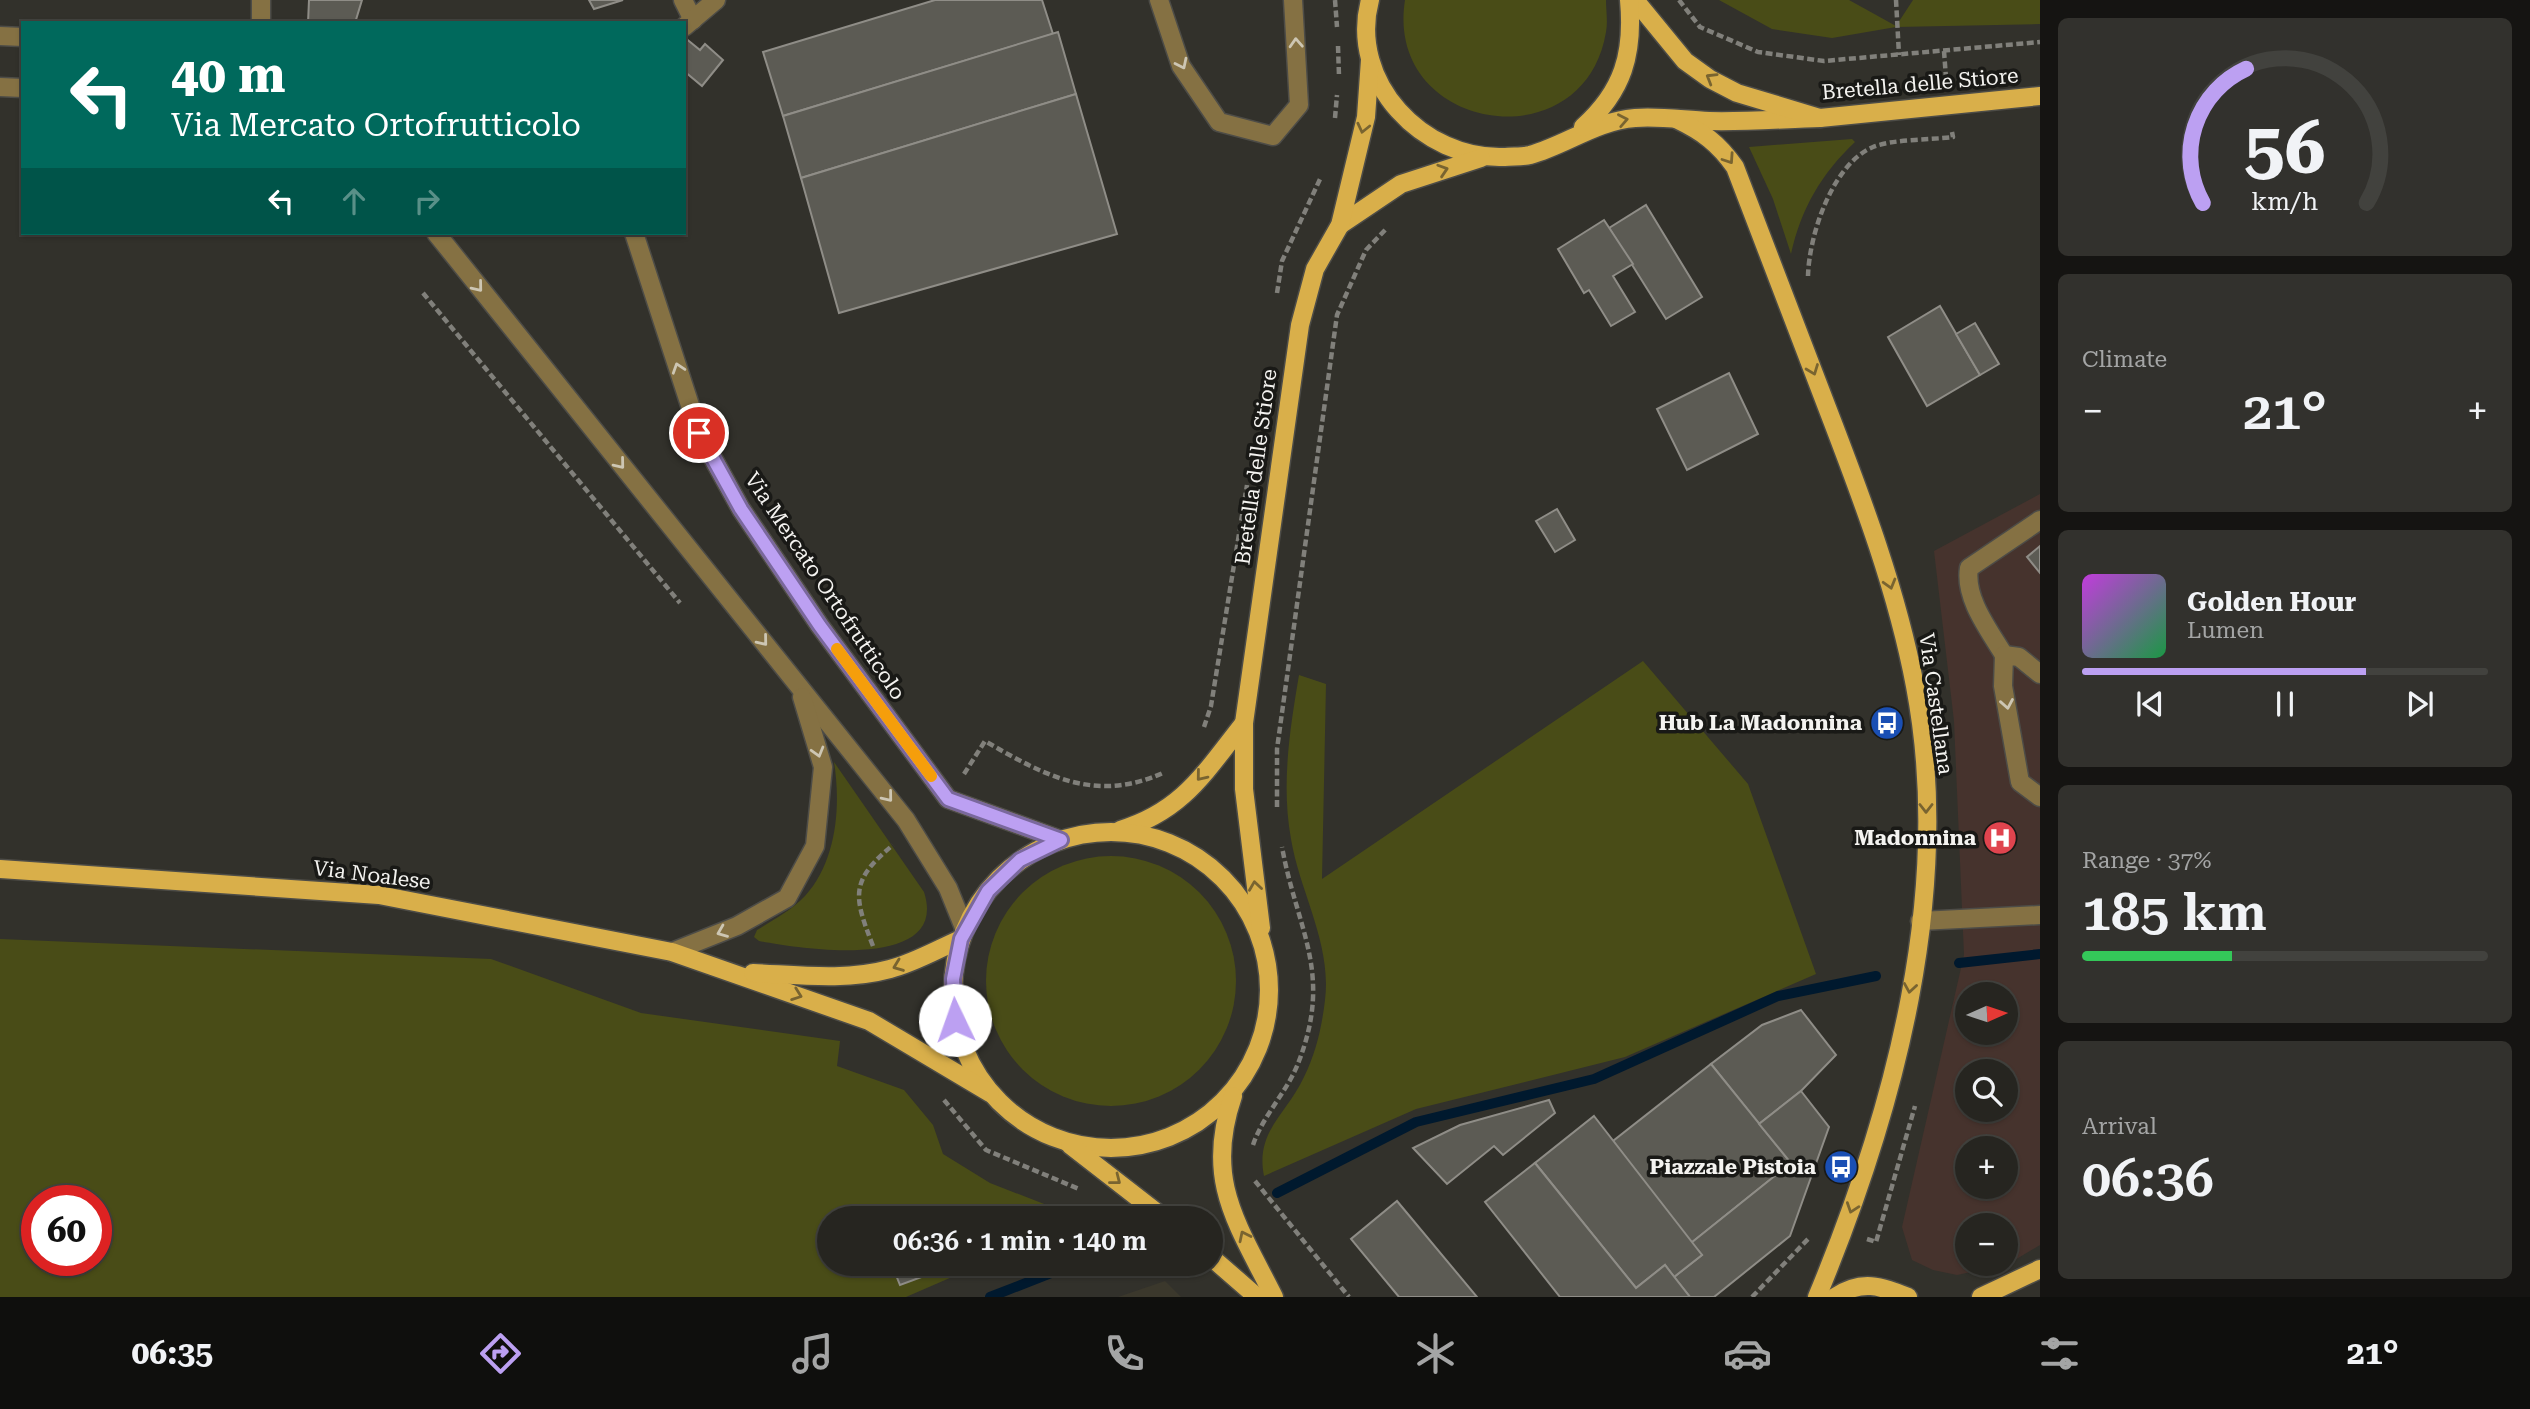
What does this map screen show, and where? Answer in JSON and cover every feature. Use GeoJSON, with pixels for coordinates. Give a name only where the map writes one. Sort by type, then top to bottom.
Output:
{"type":"FeatureCollection","features":[{"type":"Feature","properties":{"kind":"main road","name":"Via Castellana"},"geometry":{"type":"LineString","coordinates":[[1370,0],[1366,15],[1370,60],[1386,96],[1411,125],[1443,146],[1481,158],[1528,156],[1602,124],[1632,118],[1821,118]]}},
{"type":"Feature","properties":{"kind":"main road","name":"Via Castellana"},"geometry":{"type":"LineString","coordinates":[[1572,137],[1603,109],[1623,73],[1632,33],[1629,0]]}},
{"type":"Feature","properties":{"kind":"main road","name":"Bretella delle Stiore"},"geometry":{"type":"LineString","coordinates":[[1635,0],[1685,61],[1710,79],[1737,93],[1821,118],[2040,96]]}},
{"type":"Feature","properties":{"kind":"main road","name":"Bretella delle Stiore"},"geometry":{"type":"LineString","coordinates":[[1264,954],[1244,789],[1244,723],[1300,325],[1315,269],[1340,225],[1366,117],[1370,60]]}},
{"type":"Feature","properties":{"kind":"main road","name":"Via Castellana"},"geometry":{"type":"LineString","coordinates":[[1676,119],[1704,132],[1720,145],[1735,167],[1873,528],[1890,583],[1916,688],[1923,740],[1926,847],[1920,921],[1892,1077],[1868,1161],[1817,1297]]}},
{"type":"Feature","properties":{"kind":"main road","name":"Bretella delle Stiore"},"geometry":{"type":"LineString","coordinates":[[1340,225],[1401,184],[1481,158]]}},
{"type":"Feature","properties":{"kind":"main road"},"geometry":{"type":"LineString","coordinates":[[1115,832],[1148,822],[1184,797],[1244,723]]}},
{"type":"Feature","properties":{"kind":"main road","name":"Via Noalese"},"geometry":{"type":"LineString","coordinates":[[0,869],[379,895],[671,952],[869,1020],[990,1093],[1013,1115],[1038,1131],[1067,1142],[1109,1148],[1161,1141],[1189,1128],[1216,1109],[1237,1086],[1255,1056],[1266,1023],[1269,989],[1264,954],[1253,922],[1234,892],[1211,867],[1181,848],[1149,837],[1115,832],[1088,834],[1061,840],[1020,860],[988,891],[963,934],[953,979],[955,1020],[968,1059],[990,1093]]}},
{"type":"Feature","properties":{"kind":"main road","name":"Via Noalese"},"geometry":{"type":"LineString","coordinates":[[732,972],[837,977],[873,973],[893,969],[963,934]]}},
{"type":"Feature","properties":{"kind":"main road","name":"Via Noalese"},"geometry":{"type":"LineString","coordinates":[[1237,1086],[1224,1128],[1221,1172],[1235,1219],[1274,1297]]}},
{"type":"Feature","properties":{"kind":"main road","name":"Via Noalese"},"geometry":{"type":"LineString","coordinates":[[1067,1142],[1149,1206]]}},
{"type":"Feature","properties":{"kind":"main road"},"geometry":{"type":"LineString","coordinates":[[1223,1267],[1257,1297]]}},
{"type":"Feature","properties":{"kind":"main road"},"geometry":{"type":"LineString","coordinates":[[1982,1297],[2040,1269]]}},
{"type":"Feature","properties":{"kind":"main road"},"geometry":{"type":"LineString","coordinates":[[1835,1297],[1863,1284],[1877,1285],[1906,1297]]}},
{"type":"Feature","properties":{"kind":"street"},"geometry":{"type":"LineString","coordinates":[[261,0],[261,21]]}},
{"type":"Feature","properties":{"kind":"street"},"geometry":{"type":"LineString","coordinates":[[683,0],[689,23],[716,0]]}},
{"type":"Feature","properties":{"kind":"street"},"geometry":{"type":"LineString","coordinates":[[1159,0],[1181,66],[1219,122],[1273,136],[1299,105],[1293,0]]}},
{"type":"Feature","properties":{"kind":"street"},"geometry":{"type":"LineString","coordinates":[[0,36],[21,37]]}},
{"type":"Feature","properties":{"kind":"street"},"geometry":{"type":"LineString","coordinates":[[0,87],[21,88]]}},
{"type":"Feature","properties":{"kind":"street"},"geometry":{"type":"LineString","coordinates":[[438,235],[914,832],[948,888],[963,934]]}},
{"type":"Feature","properties":{"kind":"street","name":"Via Mercato Ortofrutticolo"},"geometry":{"type":"LineString","coordinates":[[635,235],[699,433],[741,509],[820,626],[948,799]]}},
{"type":"Feature","properties":{"kind":"street"},"geometry":{"type":"LineString","coordinates":[[2040,520],[1969,568],[1967,582],[1983,620],[2004,655],[2003,686],[2020,782],[2040,797]]}},
{"type":"Feature","properties":{"kind":"street"},"geometry":{"type":"LineString","coordinates":[[2004,655],[2019,657],[2040,674]]}},
{"type":"Feature","properties":{"kind":"street"},"geometry":{"type":"LineString","coordinates":[[671,952],[737,926],[787,898],[815,846],[823,767],[799,687]]}},
{"type":"Feature","properties":{"kind":"street"},"geometry":{"type":"LineString","coordinates":[[948,799],[1061,840]]}},
{"type":"Feature","properties":{"kind":"street"},"geometry":{"type":"LineString","coordinates":[[1920,921],[2040,915]]}},
{"type":"Feature","properties":{"kind":"path"},"geometry":{"type":"LineString","coordinates":[[1335,0],[1339,78]]}},
{"type":"Feature","properties":{"kind":"path"},"geometry":{"type":"LineString","coordinates":[[1679,0],[1700,27],[1758,52],[1824,61],[2040,42]]}},
{"type":"Feature","properties":{"kind":"path"},"geometry":{"type":"LineString","coordinates":[[1896,0],[1899,55]]}},
{"type":"Feature","properties":{"kind":"path"},"geometry":{"type":"LineString","coordinates":[[1807,284],[1810,251],[1819,216],[1828,195],[1841,177],[1870,148],[1953,137],[1944,51]]}},
{"type":"Feature","properties":{"kind":"path"},"geometry":{"type":"LineString","coordinates":[[1334,130],[1338,91]]}},
{"type":"Feature","properties":{"kind":"path"},"geometry":{"type":"LineString","coordinates":[[1276,302],[1282,261],[1324,167]]}},
{"type":"Feature","properties":{"kind":"path"},"geometry":{"type":"LineString","coordinates":[[1277,812],[1277,749],[1337,315],[1366,250],[1389,227]]}},
{"type":"Feature","properties":{"kind":"path"},"geometry":{"type":"LineString","coordinates":[[424,293],[680,603]]}},
{"type":"Feature","properties":{"kind":"path"},"geometry":{"type":"LineString","coordinates":[[1199,738],[1211,706],[1248,477]]}},
{"type":"Feature","properties":{"kind":"path"},"geometry":{"type":"LineString","coordinates":[[948,799],[985,741],[1035,770],[1064,782],[1111,787],[1148,780],[1177,767]]}},
{"type":"Feature","properties":{"kind":"path"},"geometry":{"type":"LineString","coordinates":[[873,973],[875,951],[857,904],[858,883],[870,863],[914,832]]}},
{"type":"Feature","properties":{"kind":"path"},"geometry":{"type":"LineString","coordinates":[[1252,1151],[1261,1126],[1294,1073],[1312,1019],[1312,963],[1279,834]]}},
{"type":"Feature","properties":{"kind":"path"},"geometry":{"type":"LineString","coordinates":[[937,1094],[985,1150],[1087,1192]]}},
{"type":"Feature","properties":{"kind":"path"},"geometry":{"type":"LineString","coordinates":[[1251,1171],[1266,1199],[1349,1297]]}},
{"type":"Feature","properties":{"kind":"path"},"geometry":{"type":"LineString","coordinates":[[1752,1297],[1815,1229]]}},
{"type":"Feature","properties":{"kind":"shaded area","name":"Madonnina"},"geometry":{"type":"Polygon","coordinates":[[[2040,494],[2040,1245],[2018,1258],[2018,1213],[1955,1213],[1955,1275],[1933,1270],[1912,1260],[1902,1227],[1955,994],[1955,1045],[2018,1045],[2018,982],[1958,982],[1964,955],[1954,721],[1934,551],[2040,494]]]}},
{"type":"Feature","properties":{"kind":"shaded area"},"geometry":{"type":"Polygon","coordinates":[[[1165,1281],[1181,1297],[1118,1297],[1165,1281]]]}},
{"type":"Feature","properties":{"kind":"green space"},"geometry":{"type":"Polygon","coordinates":[[[1405,0],[1606,0],[1607,28],[1590,74],[1562,101],[1527,115],[1489,115],[1454,103],[1424,79],[1407,45],[1405,0]]]}},
{"type":"Feature","properties":{"kind":"green space"},"geometry":{"type":"Polygon","coordinates":[[[1719,0],[1849,0],[1896,26],[1913,0],[2040,0],[2040,24],[1896,27],[1832,38],[1772,29],[1719,0]]]}},
{"type":"Feature","properties":{"kind":"green space"},"geometry":{"type":"Polygon","coordinates":[[[1852,139],[1855,142],[1832,167],[1814,193],[1800,222],[1791,254],[1773,199],[1749,147],[1852,139]]]}},
{"type":"Feature","properties":{"kind":"green space"},"geometry":{"type":"Polygon","coordinates":[[[1643,661],[1748,784],[1816,974],[1625,1057],[1416,1109],[1264,1176],[1262,1160],[1268,1135],[1308,1068],[1318,1039],[1325,1000],[1326,979],[1320,939],[1295,859],[1288,818],[1288,757],[1299,675],[1326,684],[1322,879],[1643,661]]]}},
{"type":"Feature","properties":{"kind":"green space"},"geometry":{"type":"Polygon","coordinates":[[[834,762],[924,892],[926,917],[915,935],[894,945],[866,950],[805,948],[759,941],[754,937],[757,930],[800,901],[816,882],[824,866],[830,850],[836,814],[834,762]]]}},
{"type":"Feature","properties":{"kind":"green space"},"geometry":{"type":"Polygon","coordinates":[[[1111,856],[1159,866],[1180,877],[1199,893],[1215,912],[1226,933],[1236,981],[1226,1029],[1215,1050],[1199,1069],[1180,1085],[1159,1096],[1111,1106],[1063,1096],[1042,1085],[1023,1069],[1007,1050],[996,1029],[986,981],[996,933],[1007,912],[1023,893],[1042,877],[1063,866],[1111,856]]]}},
{"type":"Feature","properties":{"kind":"green space"},"geometry":{"type":"Polygon","coordinates":[[[0,939],[491,959],[641,1013],[840,1041],[837,1066],[904,1090],[933,1125],[943,1154],[990,1183],[1049,1206],[817,1206],[817,1276],[954,1276],[906,1297],[0,1297],[0,939]]]}},
{"type":"Feature","properties":{"kind":"building"},"geometry":{"type":"Polygon","coordinates":[[[309,0],[362,0],[356,21],[308,21],[309,0]]]}},
{"type":"Feature","properties":{"kind":"building"},"geometry":{"type":"Polygon","coordinates":[[[589,0],[623,0],[594,9],[589,0]]]}},
{"type":"Feature","properties":{"kind":"building"},"geometry":{"type":"Polygon","coordinates":[[[935,0],[1042,0],[1053,34],[783,116],[763,52],[935,0]]]}},
{"type":"Feature","properties":{"kind":"building"},"geometry":{"type":"Polygon","coordinates":[[[1058,32],[1076,94],[801,178],[783,116],[1058,32]]]}},
{"type":"Feature","properties":{"kind":"building"},"geometry":{"type":"Polygon","coordinates":[[[686,39],[700,50],[705,44],[723,60],[702,86],[686,73],[686,39]]]}},
{"type":"Feature","properties":{"kind":"building"},"geometry":{"type":"Polygon","coordinates":[[[1076,94],[1117,234],[839,313],[801,178],[1076,94]]]}},
{"type":"Feature","properties":{"kind":"building"},"geometry":{"type":"Polygon","coordinates":[[[1646,205],[1702,297],[1666,319],[1609,228],[1646,205]]]}},
{"type":"Feature","properties":{"kind":"building"},"geometry":{"type":"Polygon","coordinates":[[[1604,220],[1633,264],[1613,276],[1635,312],[1611,326],[1589,290],[1584,293],[1558,249],[1604,220]]]}},
{"type":"Feature","properties":{"kind":"building"},"geometry":{"type":"Polygon","coordinates":[[[1940,306],[1980,375],[1927,406],[1888,337],[1940,306]]]}},
{"type":"Feature","properties":{"kind":"building"},"geometry":{"type":"Polygon","coordinates":[[[1975,323],[1999,364],[1980,375],[1956,334],[1975,323]]]}},
{"type":"Feature","properties":{"kind":"building"},"geometry":{"type":"Polygon","coordinates":[[[1729,373],[1758,434],[1687,470],[1657,409],[1729,373]]]}},
{"type":"Feature","properties":{"kind":"building"},"geometry":{"type":"Polygon","coordinates":[[[1557,509],[1575,540],[1555,552],[1536,521],[1557,509]]]}},
{"type":"Feature","properties":{"kind":"building"},"geometry":{"type":"Polygon","coordinates":[[[2040,546],[2040,573],[2027,557],[2040,546]]]}},
{"type":"Feature","properties":{"kind":"building"},"geometry":{"type":"Polygon","coordinates":[[[1801,1010],[1836,1055],[1801,1091],[1759,1124],[1711,1064],[1762,1025],[1801,1010]]]}},
{"type":"Feature","properties":{"kind":"building"},"geometry":{"type":"Polygon","coordinates":[[[1711,1064],[1791,1163],[1691,1243],[1613,1141],[1711,1064]]]}},
{"type":"Feature","properties":{"kind":"building"},"geometry":{"type":"Polygon","coordinates":[[[1801,1091],[1829,1127],[1790,1236],[1714,1297],[1690,1297],[1674,1277],[1702,1255],[1691,1243],[1791,1163],[1759,1124],[1801,1091]]]}},
{"type":"Feature","properties":{"kind":"building"},"geometry":{"type":"Polygon","coordinates":[[[1549,1100],[1555,1113],[1503,1155],[1494,1146],[1447,1184],[1413,1148],[1460,1125],[1549,1100]]]}},
{"type":"Feature","properties":{"kind":"building"},"geometry":{"type":"Polygon","coordinates":[[[1594,1116],[1702,1255],[1674,1277],[1665,1265],[1636,1288],[1535,1163],[1594,1116]]]}},
{"type":"Feature","properties":{"kind":"building"},"geometry":{"type":"Polygon","coordinates":[[[1535,1163],[1636,1288],[1665,1265],[1690,1297],[1560,1297],[1485,1202],[1535,1163]]]}},
{"type":"Feature","properties":{"kind":"building"},"geometry":{"type":"Polygon","coordinates":[[[1397,1201],[1477,1297],[1399,1297],[1351,1239],[1397,1201]]]}},
{"type":"Feature","properties":{"kind":"building"},"geometry":{"type":"Polygon","coordinates":[[[896,1276],[924,1276],[900,1285],[896,1276]]]}},
{"type":"Feature","properties":{"kind":"waterway"},"geometry":{"type":"LineString","coordinates":[[1959,963],[2040,954]]}},
{"type":"Feature","properties":{"kind":"waterway"},"geometry":{"type":"LineString","coordinates":[[1277,1193],[1416,1122],[1594,1079],[1778,996],[1876,976]]}},
{"type":"Feature","properties":{"kind":"waterway"},"geometry":{"type":"LineString","coordinates":[[990,1297],[1043,1276]]}},
{"type":"Feature","properties":{"kind":"slow traffic"},"geometry":{"type":"LineString","coordinates":[[837,649],[931,776]]}},
{"type":"Feature","properties":{"kind":"place","name":"Hub La Madonnina"},"geometry":{"type":"Point","coordinates":[1887,723]}},
{"type":"Feature","properties":{"kind":"place","name":"Madonnina"},"geometry":{"type":"Point","coordinates":[2000,838]}},
{"type":"Feature","properties":{"kind":"place","name":"Piazzale Pistoia"},"geometry":{"type":"Point","coordinates":[1841,1167]}},
{"type":"Feature","properties":{"kind":"route"},"geometry":{"type":"LineString","coordinates":[[699,433],[741,509],[820,626],[948,799],[1061,840],[1020,860],[988,891],[965,930],[953,979],[955,1020]]}}]}
